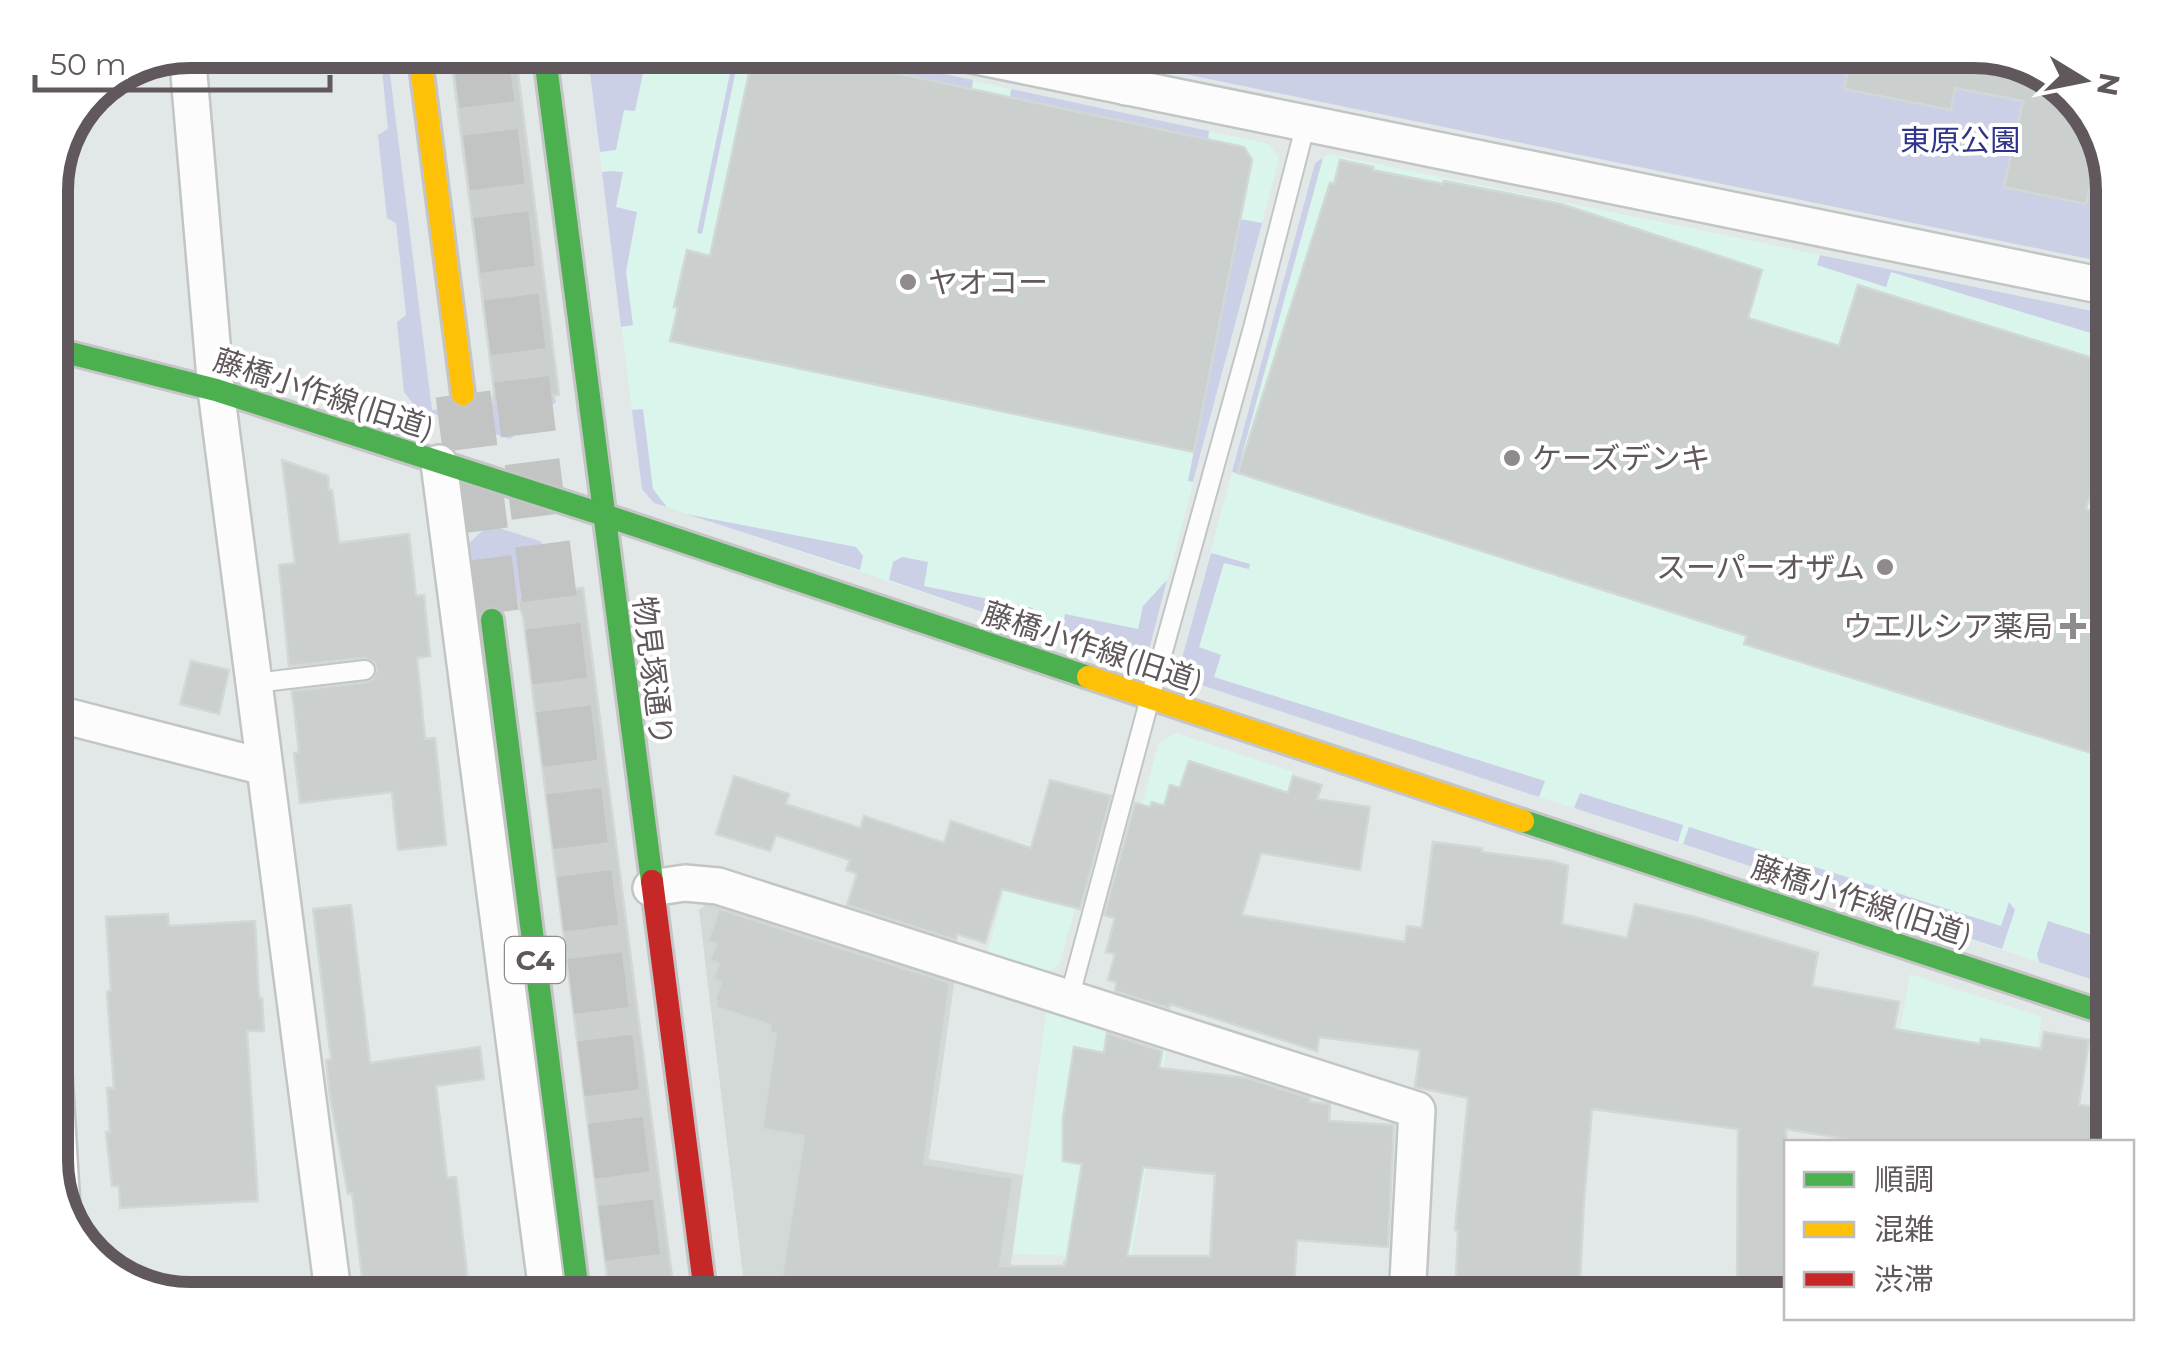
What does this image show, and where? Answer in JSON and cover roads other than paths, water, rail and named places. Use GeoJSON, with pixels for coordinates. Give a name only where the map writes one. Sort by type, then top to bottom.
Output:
{"type":"FeatureCollection","features":[{"type":"Feature","properties":{"kind":"main road"},"geometry":{"type":"LineString","coordinates":[[421,68],[463,394]]}},
{"type":"Feature","properties":{"kind":"main road","name":"物見塚通り"},"geometry":{"type":"LineString","coordinates":[[546,68],[704,1282]]}},
{"type":"Feature","properties":{"kind":"main road","name":"藤橋小作線(旧道)"},"geometry":{"type":"LineString","coordinates":[[68,353],[216,390],[604,515],[2096,1010]]}},
{"type":"Feature","properties":{"kind":"main road","name":"C4"},"geometry":{"type":"LineString","coordinates":[[492,620],[576,1282]]}},
{"type":"Feature","properties":{"kind":"street"},"geometry":{"type":"LineString","coordinates":[[188,68],[216,390],[332,1282]]}},
{"type":"Feature","properties":{"kind":"street"},"geometry":{"type":"LineString","coordinates":[[1035,68],[2096,284]]}},
{"type":"Feature","properties":{"kind":"street"},"geometry":{"type":"LineString","coordinates":[[1126,87],[1127,68]]}},
{"type":"Feature","properties":{"kind":"street"},"geometry":{"type":"LineString","coordinates":[[439,463],[546,1282]]}},
{"type":"Feature","properties":{"kind":"street"},"geometry":{"type":"LineString","coordinates":[[68,717],[264,768]]}},
{"type":"Feature","properties":{"kind":"street"},"geometry":{"type":"LineString","coordinates":[[652,888],[685,883],[718,886],[1417,1110],[1408,1282]]}},
{"type":"Feature","properties":{"kind":"lane"},"geometry":{"type":"LineString","coordinates":[[1069,999],[1254,328],[1306,124]]}},
{"type":"Feature","properties":{"kind":"lane"},"geometry":{"type":"LineString","coordinates":[[255,684],[365,670]]}},
{"type":"Feature","properties":{"kind":"tunnel"},"geometry":{"type":"LineString","coordinates":[[482,68],[636,1282]]}},
{"type":"Feature","properties":{"kind":"tunnel"},"geometry":{"type":"LineString","coordinates":[[463,394],[492,620]]}},
{"type":"Feature","properties":{"kind":"place","name":"ヤオコー"},"geometry":{"type":"Point","coordinates":[908,282]}},
{"type":"Feature","properties":{"kind":"place","name":"ケーズデンキ"},"geometry":{"type":"Point","coordinates":[1512,458]}},
{"type":"Feature","properties":{"kind":"place","name":"スーパーオザム"},"geometry":{"type":"Point","coordinates":[1885,567]}},
{"type":"Feature","properties":{"kind":"place","name":"ウエルシア薬局"},"geometry":{"type":"Point","coordinates":[2073,626]}},
{"type":"Feature","properties":{"kind":"park label","name":"東原公園"},"geometry":{"type":"Point","coordinates":[1960,140]}}]}
